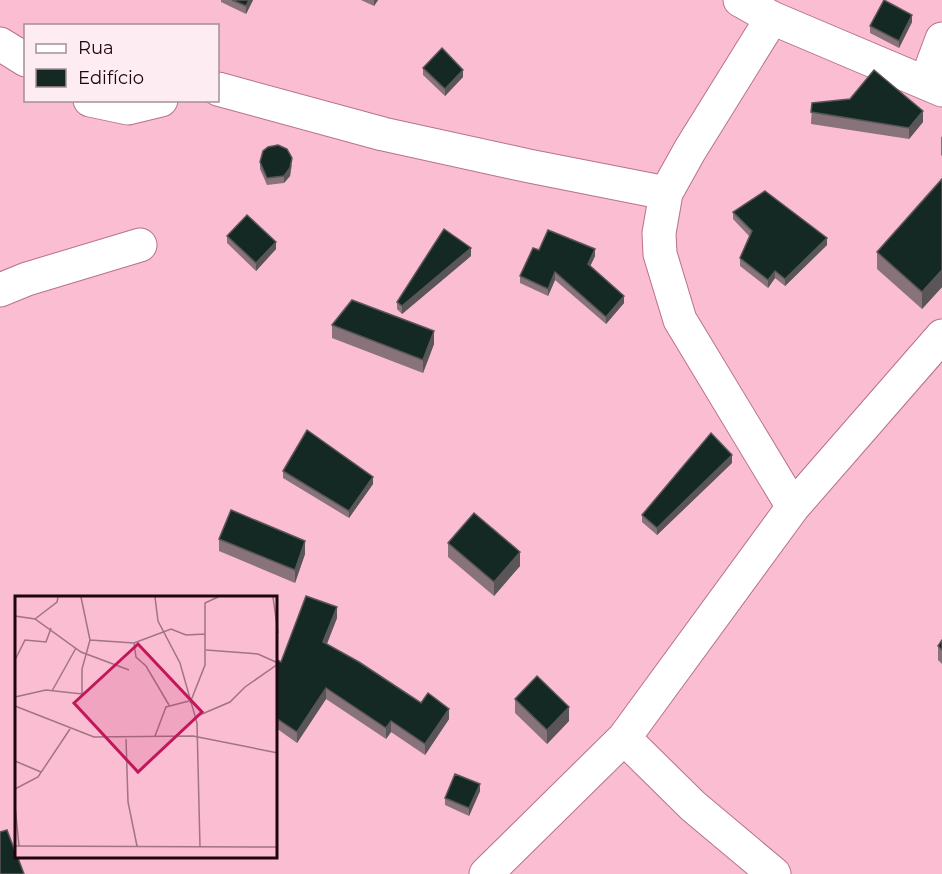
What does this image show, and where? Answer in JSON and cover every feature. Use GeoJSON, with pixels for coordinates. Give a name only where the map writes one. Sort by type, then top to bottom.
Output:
{"type":"FeatureCollection","features":[{"type":"Feature","properties":{"kind":"street"},"geometry":{"type":"LineString","coordinates":[[740,0],[778,9],[802,30],[934,86],[942,39]]}},
{"type":"Feature","properties":{"kind":"street"},"geometry":{"type":"LineString","coordinates":[[778,9],[690,150],[666,193],[659,232],[660,254],[680,320],[793,507]]}},
{"type":"Feature","properties":{"kind":"street"},"geometry":{"type":"LineString","coordinates":[[0,44],[24,59]]}},
{"type":"Feature","properties":{"kind":"street"},"geometry":{"type":"LineString","coordinates":[[219,89],[383,134],[666,193]]}},
{"type":"Feature","properties":{"kind":"street"},"geometry":{"type":"LineString","coordinates":[[100,102],[128,108],[153,102]]}},
{"type":"Feature","properties":{"kind":"street"},"geometry":{"type":"LineString","coordinates":[[0,290],[27,279],[140,245]]}},
{"type":"Feature","properties":{"kind":"street"},"geometry":{"type":"LineString","coordinates":[[486,874],[624,738],[793,507],[942,336]]}},
{"type":"Feature","properties":{"kind":"street"},"geometry":{"type":"LineString","coordinates":[[624,738],[693,806],[774,874]]}},
{"type":"Feature","properties":{"kind":"building"},"geometry":{"type":"Polygon","coordinates":[[[232,0],[249,0],[246,6],[232,0]]]}},
{"type":"Feature","properties":{"kind":"building"},"geometry":{"type":"Polygon","coordinates":[[[884,0],[912,15],[899,41],[870,26],[884,0]]]}},
{"type":"Feature","properties":{"kind":"building"},"geometry":{"type":"Polygon","coordinates":[[[442,48],[463,70],[445,89],[423,68],[442,48]]]}},
{"type":"Feature","properties":{"kind":"building"},"geometry":{"type":"Polygon","coordinates":[[[874,70],[923,111],[909,128],[811,112],[812,103],[850,99],[874,70]]]}},
{"type":"Feature","properties":{"kind":"building"},"geometry":{"type":"Polygon","coordinates":[[[278,145],[287,149],[292,158],[290,168],[284,176],[267,178],[260,162],[263,151],[268,147],[278,145]]]}},
{"type":"Feature","properties":{"kind":"building"},"geometry":{"type":"Polygon","coordinates":[[[942,179],[942,270],[922,292],[877,252],[942,179]]]}},
{"type":"Feature","properties":{"kind":"building"},"geometry":{"type":"Polygon","coordinates":[[[765,191],[827,238],[785,279],[775,271],[768,280],[740,258],[752,231],[733,212],[765,191]]]}},
{"type":"Feature","properties":{"kind":"building"},"geometry":{"type":"Polygon","coordinates":[[[247,215],[276,242],[256,263],[227,236],[247,215]]]}},
{"type":"Feature","properties":{"kind":"building"},"geometry":{"type":"Polygon","coordinates":[[[444,229],[471,248],[402,306],[397,302],[444,229]]]}},
{"type":"Feature","properties":{"kind":"building"},"geometry":{"type":"Polygon","coordinates":[[[548,230],[595,249],[588,264],[624,296],[606,317],[555,272],[548,289],[520,276],[533,248],[539,250],[548,230]]]}},
{"type":"Feature","properties":{"kind":"building"},"geometry":{"type":"Polygon","coordinates":[[[352,300],[434,331],[423,360],[332,325],[352,300]]]}},
{"type":"Feature","properties":{"kind":"building"},"geometry":{"type":"Polygon","coordinates":[[[307,430],[373,477],[349,511],[283,471],[307,430]]]}},
{"type":"Feature","properties":{"kind":"building"},"geometry":{"type":"Polygon","coordinates":[[[711,433],[732,455],[657,528],[642,515],[711,433]]]}},
{"type":"Feature","properties":{"kind":"building"},"geometry":{"type":"Polygon","coordinates":[[[231,510],[305,541],[295,570],[219,539],[231,510]]]}},
{"type":"Feature","properties":{"kind":"building"},"geometry":{"type":"Polygon","coordinates":[[[474,513],[520,552],[494,582],[448,543],[474,513]]]}},
{"type":"Feature","properties":{"kind":"building"},"geometry":{"type":"Polygon","coordinates":[[[306,596],[337,607],[323,642],[359,662],[421,703],[428,693],[449,709],[425,744],[391,721],[386,728],[326,688],[297,732],[278,719],[278,660],[281,662],[306,596]]]}},
{"type":"Feature","properties":{"kind":"building"},"geometry":{"type":"Polygon","coordinates":[[[537,676],[569,707],[547,730],[515,699],[537,676]]]}},
{"type":"Feature","properties":{"kind":"building"},"geometry":{"type":"Polygon","coordinates":[[[455,774],[480,784],[469,808],[445,798],[455,774]]]}},
{"type":"Feature","properties":{"kind":"building"},"geometry":{"type":"Polygon","coordinates":[[[7,830],[15,851],[15,859],[18,859],[24,874],[0,874],[0,832],[7,830]]]}}]}
